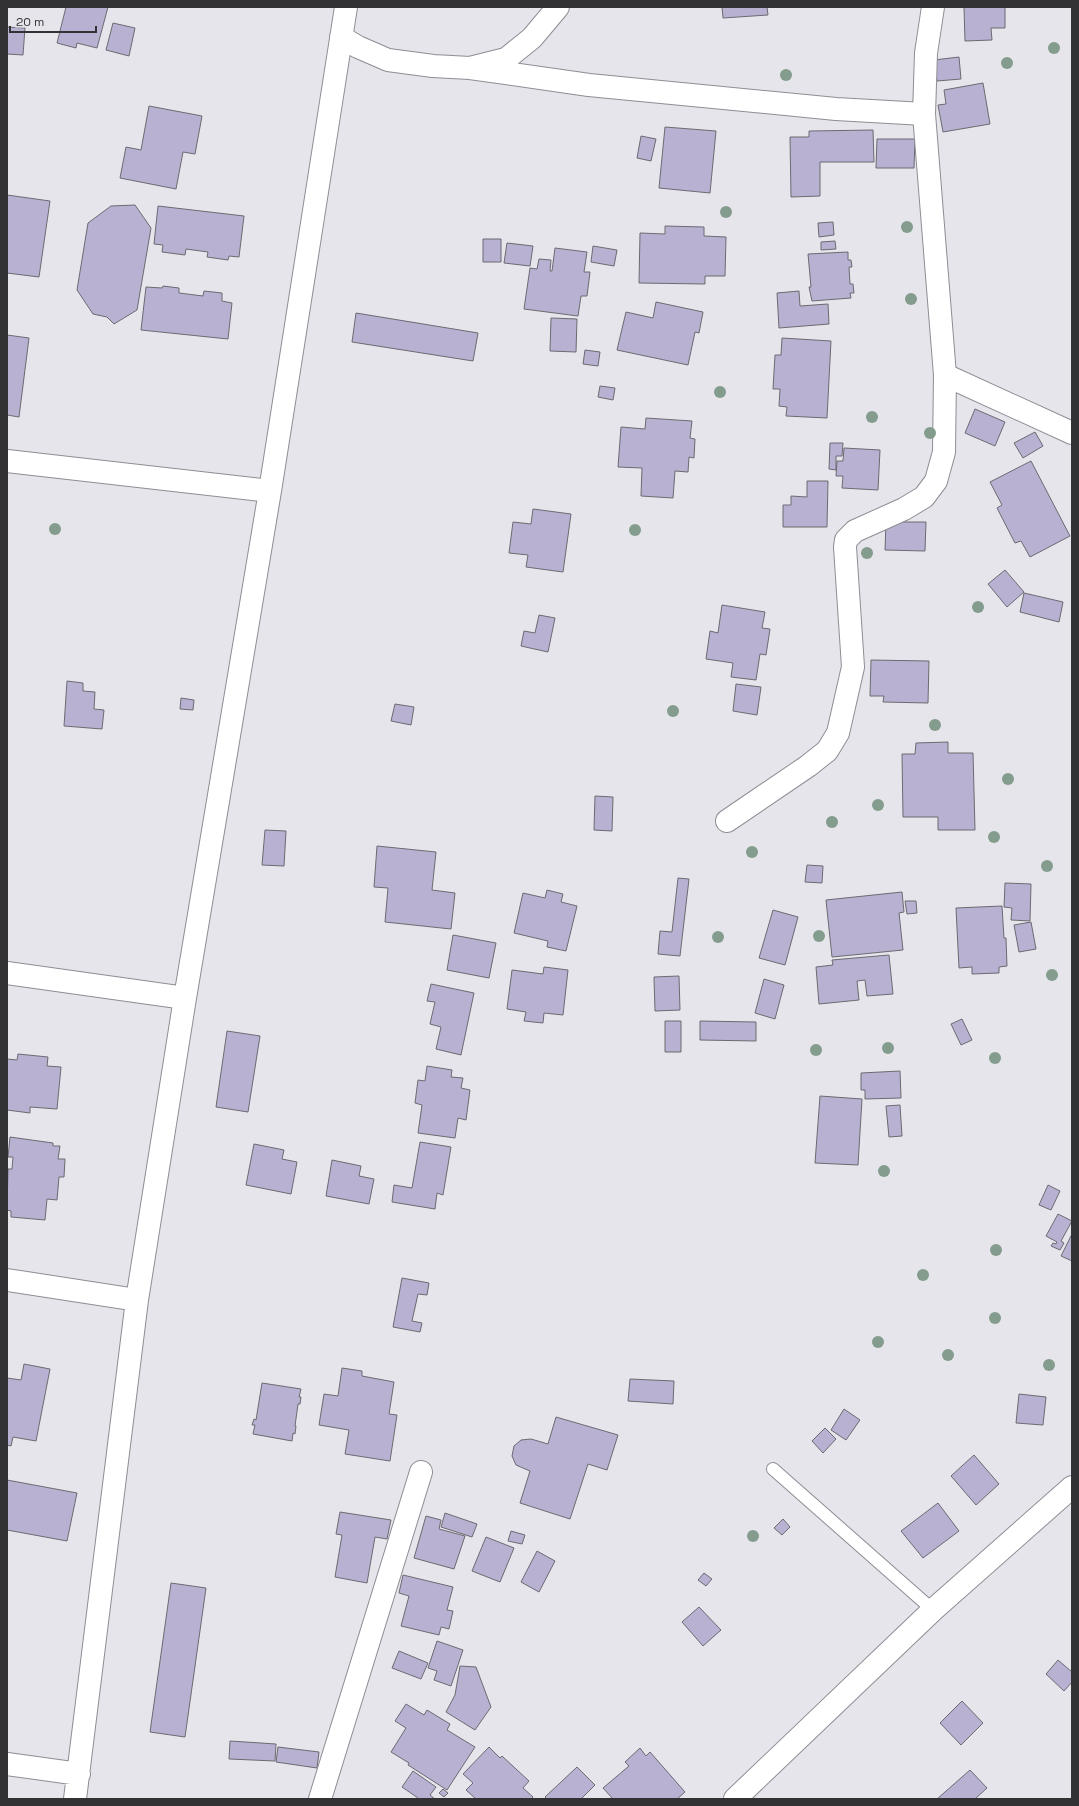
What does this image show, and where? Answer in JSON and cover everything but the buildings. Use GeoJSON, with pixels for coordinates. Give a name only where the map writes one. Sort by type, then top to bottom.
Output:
{"type":"FeatureCollection","features":[{"type":"Feature","properties":{"kind":"street"},"geometry":{"type":"LineString","coordinates":[[75,1799],[137,1300],[185,998],[270,491],[346,7]]}},
{"type":"Feature","properties":{"kind":"street"},"geometry":{"type":"LineString","coordinates":[[470,68],[506,59],[532,38],[558,7]]}},
{"type":"Feature","properties":{"kind":"street"},"geometry":{"type":"LineString","coordinates":[[727,821],[808,766],[826,751],[838,733],[852,667],[845,547],[846,540],[855,531],[904,510],[924,497],[936,481],[944,452],[945,374],[924,114],[926,53],[933,7]]}},
{"type":"Feature","properties":{"kind":"street"},"geometry":{"type":"LineString","coordinates":[[341,37],[358,47],[388,60],[433,66],[470,68],[589,85],[836,109],[924,114]]}},
{"type":"Feature","properties":{"kind":"street"},"geometry":{"type":"LineString","coordinates":[[945,374],[1072,433]]}},
{"type":"Feature","properties":{"kind":"street"},"geometry":{"type":"LineString","coordinates":[[7,461],[270,491]]}},
{"type":"Feature","properties":{"kind":"street"},"geometry":{"type":"LineString","coordinates":[[7,973],[185,998]]}},
{"type":"Feature","properties":{"kind":"street"},"geometry":{"type":"LineString","coordinates":[[7,1280],[137,1300]]}},
{"type":"Feature","properties":{"kind":"street"},"geometry":{"type":"LineString","coordinates":[[320,1799],[421,1472]]}},
{"type":"Feature","properties":{"kind":"street"},"geometry":{"type":"LineString","coordinates":[[735,1799],[932,1610],[1072,1487]]}},
{"type":"Feature","properties":{"kind":"street"},"geometry":{"type":"LineString","coordinates":[[7,1764],[79,1774]]}},
{"type":"Feature","properties":{"kind":"lane"},"geometry":{"type":"LineString","coordinates":[[773,1470],[932,1610]]}}]}
